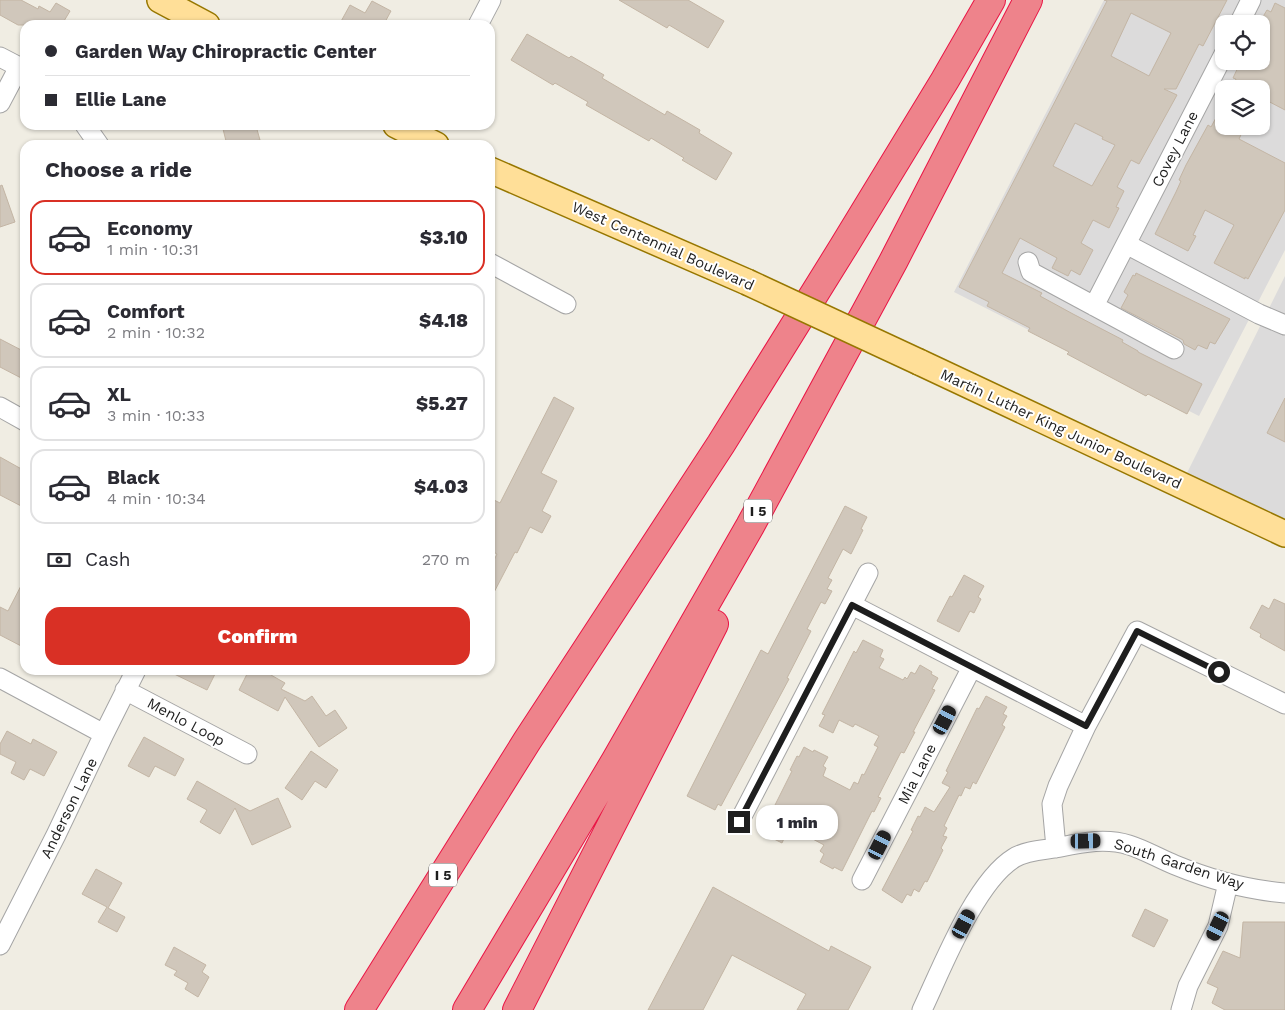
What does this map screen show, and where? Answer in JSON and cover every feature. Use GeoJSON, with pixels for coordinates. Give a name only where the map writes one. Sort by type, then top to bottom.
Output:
{"type":"FeatureCollection","features":[{"type":"Feature","properties":{"kind":"highway","name":"I 5"},"geometry":{"type":"LineString","coordinates":[[359,1010],[527,741],[721,444],[945,80],[991,0]]}},
{"type":"Feature","properties":{"kind":"highway","name":"I 5"},"geometry":{"type":"LineString","coordinates":[[467,1010],[616,760],[750,526],[894,260],[1028,0]]}},
{"type":"Feature","properties":{"kind":"highway"},"geometry":{"type":"LineString","coordinates":[[517,1010],[738,578],[750,526]]}},
{"type":"Feature","properties":{"kind":"main road"},"geometry":{"type":"LineString","coordinates":[[160,0],[198,20]]}},
{"type":"Feature","properties":{"kind":"main road"},"geometry":{"type":"LineString","coordinates":[[407,130],[425,138]]}},
{"type":"Feature","properties":{"kind":"main road","name":"West Centennial Boulevard"},"geometry":{"type":"LineString","coordinates":[[495,172],[747,282],[836,324]]}},
{"type":"Feature","properties":{"kind":"main road","name":"Martin Luther King Junior Boulevard"},"geometry":{"type":"LineString","coordinates":[[836,324],[1285,534]]}},
{"type":"Feature","properties":{"kind":"street"},"geometry":{"type":"LineString","coordinates":[[481,20],[491,0]]}},
{"type":"Feature","properties":{"kind":"street"},"geometry":{"type":"LineString","coordinates":[[1244,15],[1251,0]]}},
{"type":"Feature","properties":{"kind":"street"},"geometry":{"type":"LineString","coordinates":[[0,57],[20,67]]}},
{"type":"Feature","properties":{"kind":"street","name":"Covey Lane"},"geometry":{"type":"LineString","coordinates":[[1094,306],[1216,70]]}},
{"type":"Feature","properties":{"kind":"street"},"geometry":{"type":"LineString","coordinates":[[0,103],[20,71]]}},
{"type":"Feature","properties":{"kind":"street"},"geometry":{"type":"LineString","coordinates":[[1126,244],[1259,314],[1285,325]]}},
{"type":"Feature","properties":{"kind":"street"},"geometry":{"type":"LineString","coordinates":[[1028,262],[1031,272],[1174,349]]}},
{"type":"Feature","properties":{"kind":"street"},"geometry":{"type":"LineString","coordinates":[[495,266],[566,304]]}},
{"type":"Feature","properties":{"kind":"street"},"geometry":{"type":"LineString","coordinates":[[0,408],[20,418]]}},
{"type":"Feature","properties":{"kind":"street"},"geometry":{"type":"LineString","coordinates":[[739,822],[868,573]]}},
{"type":"Feature","properties":{"kind":"street"},"geometry":{"type":"LineString","coordinates":[[852,605],[1086,726]]}},
{"type":"Feature","properties":{"kind":"street"},"geometry":{"type":"LineString","coordinates":[[1056,848],[1052,804],[1058,786],[1086,726],[1137,631],[1285,704]]}},
{"type":"Feature","properties":{"kind":"street","name":"Mia Lane"},"geometry":{"type":"LineString","coordinates":[[862,880],[972,667]]}},
{"type":"Feature","properties":{"kind":"street","name":"Anderson Lane"},"geometry":{"type":"LineString","coordinates":[[0,945],[56,835],[133,675]]}},
{"type":"Feature","properties":{"kind":"street"},"geometry":{"type":"LineString","coordinates":[[0,678],[104,734]]}},
{"type":"Feature","properties":{"kind":"street","name":"Menlo Loop"},"geometry":{"type":"LineString","coordinates":[[125,690],[247,754]]}},
{"type":"Feature","properties":{"kind":"street","name":"South Garden Way"},"geometry":{"type":"LineString","coordinates":[[922,1010],[980,894],[995,874],[1014,858],[1028,853],[1086,841],[1108,841],[1129,845],[1177,866],[1228,883],[1285,892]]}},
{"type":"Feature","properties":{"kind":"street"},"geometry":{"type":"LineString","coordinates":[[1182,1010],[1188,986],[1218,926],[1228,883]]}},
{"type":"Feature","properties":{"kind":"shaded area"},"geometry":{"type":"Polygon","coordinates":[[[1104,0],[1285,0],[1285,250],[1199,416],[954,292],[1104,0]]]}},
{"type":"Feature","properties":{"kind":"shaded area"},"geometry":{"type":"Polygon","coordinates":[[[1285,276],[1285,533],[1181,485],[1285,276]]]}},
{"type":"Feature","properties":{"kind":"building"},"geometry":{"type":"Polygon","coordinates":[[[0,0],[21,0],[38,9],[39,6],[50,12],[56,3],[70,11],[65,20],[20,20],[20,25],[0,15],[0,0]]]}},
{"type":"Feature","properties":{"kind":"building"},"geometry":{"type":"Polygon","coordinates":[[[619,0],[688,0],[724,21],[708,48],[669,25],[667,28],[619,0]]]}},
{"type":"Feature","properties":{"kind":"building"},"geometry":{"type":"Polygon","coordinates":[[[1104,0],[1227,0],[1219,15],[1215,15],[1215,23],[1203,46],[1199,44],[1176,89],[1164,89],[1177,95],[1139,164],[1131,160],[1117,187],[1124,191],[1116,207],[1119,208],[1109,228],[1093,220],[1081,243],[1093,250],[1080,275],[1071,270],[1068,276],[1052,268],[1057,258],[1020,238],[1002,273],[1042,293],[1040,296],[1123,340],[1122,342],[1138,352],[1202,384],[1187,414],[1148,394],[1146,396],[1067,354],[1069,352],[1028,331],[1030,328],[987,306],[989,302],[959,287],[1107,1],[1104,0]],[[1131,13],[1111,56],[1149,76],[1171,33],[1131,13]],[[1075,123],[1053,166],[1092,186],[1115,145],[1102,139],[1103,137],[1075,123]]]}},
{"type":"Feature","properties":{"kind":"building"},"geometry":{"type":"Polygon","coordinates":[[[372,1],[391,11],[386,20],[342,20],[350,5],[365,13],[372,1]]]}},
{"type":"Feature","properties":{"kind":"building"},"geometry":{"type":"Polygon","coordinates":[[[1275,3],[1285,8],[1285,110],[1270,102],[1270,80],[1236,80],[1233,78],[1237,70],[1270,70],[1270,15],[1264,15],[1267,10],[1271,12],[1275,3]]]}},
{"type":"Feature","properties":{"kind":"building"},"geometry":{"type":"Polygon","coordinates":[[[527,34],[604,75],[602,78],[665,115],[667,111],[700,130],[699,133],[732,153],[716,180],[682,160],[684,158],[651,138],[649,141],[586,105],[588,102],[555,83],[553,85],[511,60],[527,34]]]}},
{"type":"Feature","properties":{"kind":"building"},"geometry":{"type":"Polygon","coordinates":[[[1215,120],[1215,135],[1241,135],[1239,139],[1285,163],[1285,210],[1248,279],[1214,263],[1234,225],[1205,210],[1193,235],[1196,236],[1188,251],[1155,234],[1181,181],[1179,180],[1186,165],[1208,125],[1211,127],[1215,120]]]}},
{"type":"Feature","properties":{"kind":"building"},"geometry":{"type":"Polygon","coordinates":[[[223,130],[257,130],[260,140],[226,140],[223,130]]]}},
{"type":"Feature","properties":{"kind":"building"},"geometry":{"type":"Polygon","coordinates":[[[2,185],[15,222],[0,227],[0,186],[2,185]]]}},
{"type":"Feature","properties":{"kind":"building"},"geometry":{"type":"Polygon","coordinates":[[[1136,273],[1230,319],[1215,344],[1210,342],[1207,349],[1198,345],[1195,350],[1184,344],[1183,340],[1121,308],[1128,295],[1124,292],[1136,273]]]}},
{"type":"Feature","properties":{"kind":"building"},"geometry":{"type":"Polygon","coordinates":[[[0,339],[20,349],[20,377],[0,367],[0,339]]]}},
{"type":"Feature","properties":{"kind":"building"},"geometry":{"type":"Polygon","coordinates":[[[554,397],[574,408],[541,473],[557,481],[542,511],[551,516],[542,533],[530,527],[495,590],[495,558],[497,554],[495,553],[495,500],[500,503],[554,397]]]}},
{"type":"Feature","properties":{"kind":"building"},"geometry":{"type":"Polygon","coordinates":[[[1285,398],[1285,442],[1267,433],[1285,398]]]}},
{"type":"Feature","properties":{"kind":"building"},"geometry":{"type":"Polygon","coordinates":[[[0,457],[20,468],[20,505],[0,495],[0,457]]]}},
{"type":"Feature","properties":{"kind":"building"},"geometry":{"type":"Polygon","coordinates":[[[845,506],[867,517],[861,529],[863,530],[851,554],[843,549],[828,578],[832,580],[827,589],[832,591],[825,604],[821,602],[807,629],[811,631],[787,678],[789,679],[721,806],[718,804],[715,810],[687,796],[761,650],[768,654],[845,506]]]}},
{"type":"Feature","properties":{"kind":"building"},"geometry":{"type":"Polygon","coordinates":[[[964,575],[984,586],[978,597],[981,599],[974,613],[970,611],[959,632],[937,621],[964,575]]]}},
{"type":"Feature","properties":{"kind":"building"},"geometry":{"type":"Polygon","coordinates":[[[20,588],[20,645],[0,635],[0,607],[8,611],[20,588]]]}},
{"type":"Feature","properties":{"kind":"building"},"geometry":{"type":"Polygon","coordinates":[[[1274,599],[1285,604],[1285,651],[1260,637],[1261,634],[1250,628],[1262,605],[1269,609],[1274,599]]]}},
{"type":"Feature","properties":{"kind":"building"},"geometry":{"type":"Polygon","coordinates":[[[863,640],[883,650],[880,657],[884,659],[879,668],[903,680],[905,677],[907,679],[911,672],[915,674],[920,665],[938,678],[932,689],[935,690],[913,732],[915,732],[904,753],[901,752],[878,797],[881,798],[874,812],[872,811],[842,871],[834,867],[833,869],[820,862],[824,854],[820,851],[824,845],[794,829],[790,836],[786,834],[782,843],[762,831],[792,771],[790,770],[797,756],[799,757],[804,747],[828,757],[823,766],[826,768],[823,776],[850,790],[854,782],[858,784],[862,774],[864,775],[878,747],[874,745],[879,736],[855,724],[853,727],[839,720],[833,733],[819,726],[825,715],[822,714],[854,651],[856,653],[863,640]]]}},
{"type":"Feature","properties":{"kind":"building"},"geometry":{"type":"Polygon","coordinates":[[[176,675],[214,675],[207,690],[176,675]]]}},
{"type":"Feature","properties":{"kind":"building"},"geometry":{"type":"Polygon","coordinates":[[[246,675],[271,675],[285,683],[281,689],[305,701],[312,696],[326,716],[335,710],[347,728],[319,747],[285,697],[278,711],[239,690],[246,675]]]}},
{"type":"Feature","properties":{"kind":"building"},"geometry":{"type":"Polygon","coordinates":[[[986,696],[1007,707],[1003,714],[1007,716],[1002,725],[1005,727],[976,784],[973,782],[970,789],[965,787],[961,796],[959,795],[944,826],[947,828],[943,836],[947,837],[941,848],[943,850],[927,882],[925,881],[919,892],[914,889],[911,896],[907,894],[902,903],[882,890],[913,831],[911,830],[918,816],[920,817],[925,807],[934,812],[950,787],[942,783],[948,772],[946,771],[977,708],[979,709],[986,696]]]}},
{"type":"Feature","properties":{"kind":"building"},"geometry":{"type":"Polygon","coordinates":[[[7,731],[31,744],[33,739],[57,752],[44,776],[30,769],[24,780],[11,773],[16,762],[0,754],[0,744],[7,731]]]}},
{"type":"Feature","properties":{"kind":"building"},"geometry":{"type":"Polygon","coordinates":[[[144,737],[184,759],[175,776],[155,766],[149,777],[128,766],[144,737]]]}},
{"type":"Feature","properties":{"kind":"building"},"geometry":{"type":"Polygon","coordinates":[[[311,751],[338,770],[326,788],[315,781],[302,800],[285,788],[311,751]]]}},
{"type":"Feature","properties":{"kind":"building"},"geometry":{"type":"Polygon","coordinates":[[[197,781],[250,811],[278,798],[291,827],[252,845],[235,808],[220,834],[200,822],[207,810],[187,799],[197,781]]]}},
{"type":"Feature","properties":{"kind":"building"},"geometry":{"type":"Polygon","coordinates":[[[96,869],[122,883],[108,908],[125,917],[117,932],[98,922],[107,907],[82,894],[96,869]]]}},
{"type":"Feature","properties":{"kind":"building"},"geometry":{"type":"Polygon","coordinates":[[[713,887],[829,951],[831,946],[871,967],[848,1010],[797,1010],[806,994],[732,955],[703,1010],[648,1010],[713,887]]]}},
{"type":"Feature","properties":{"kind":"building"},"geometry":{"type":"Polygon","coordinates":[[[1145,909],[1168,920],[1154,947],[1132,936],[1145,909]]]}},
{"type":"Feature","properties":{"kind":"building"},"geometry":{"type":"Polygon","coordinates":[[[1243,922],[1285,922],[1285,1010],[1225,1010],[1212,1003],[1218,988],[1207,983],[1223,951],[1240,958],[1243,922]]]}},
{"type":"Feature","properties":{"kind":"building"},"geometry":{"type":"Polygon","coordinates":[[[174,947],[206,965],[202,972],[209,977],[198,997],[185,989],[188,983],[174,975],[177,971],[165,965],[174,947]]]}},
{"type":"Feature","properties":{"kind":"route"},"geometry":{"type":"LineString","coordinates":[[739,822],[852,605],[1086,726],[1137,631],[1219,672]]}}]}
